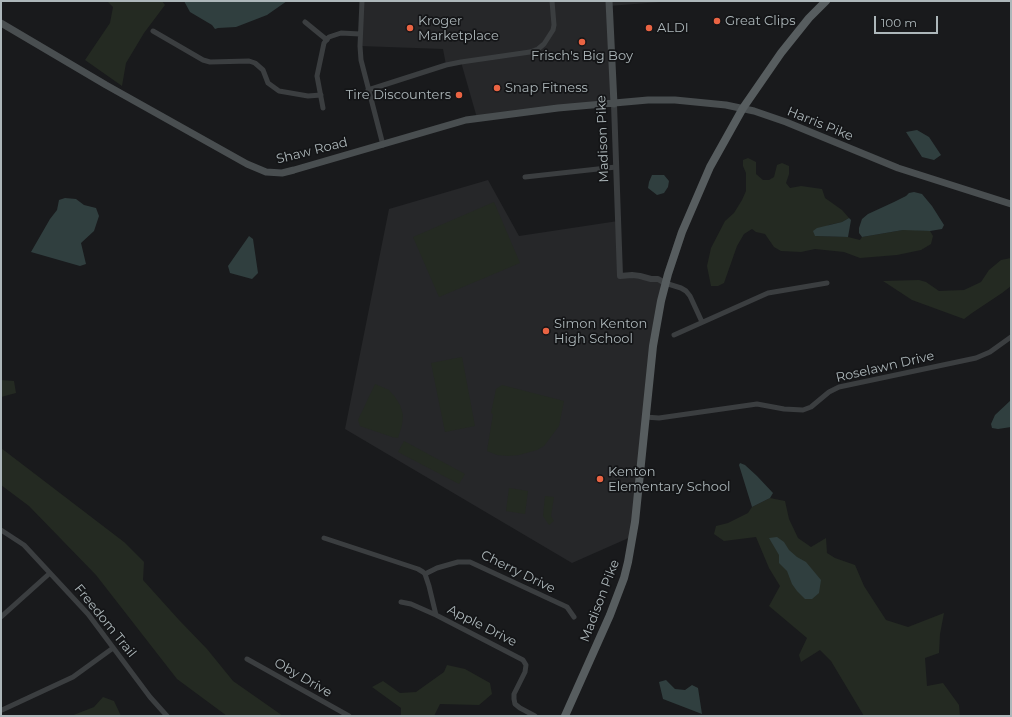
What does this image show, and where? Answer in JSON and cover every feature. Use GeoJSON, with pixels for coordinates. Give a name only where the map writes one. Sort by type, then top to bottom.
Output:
{"type":"FeatureCollection","features":[{"type":"Feature","properties":{"kind":"main road","name":"Madison Pike"},"geometry":{"type":"LineString","coordinates":[[609,1],[614,104]]}},
{"type":"Feature","properties":{"kind":"main road","name":"Madison Pike"},"geometry":{"type":"LineString","coordinates":[[565,716],[610,615],[624,578],[630,554],[635,522],[653,346],[665,283],[682,232],[704,182],[743,108],[781,53],[809,18],[826,1]]}},
{"type":"Feature","properties":{"kind":"main road","name":"Shaw Road"},"geometry":{"type":"LineString","coordinates":[[1,23],[108,86],[247,164],[266,172],[282,173],[294,170],[466,120],[558,108],[614,104]]}},
{"type":"Feature","properties":{"kind":"main road","name":"Harris Pike"},"geometry":{"type":"LineString","coordinates":[[614,104],[648,100],[675,100],[712,103],[743,108],[786,122],[898,168],[1011,204]]}},
{"type":"Feature","properties":{"kind":"street"},"geometry":{"type":"LineString","coordinates":[[362,1],[360,60],[383,145]]}},
{"type":"Feature","properties":{"kind":"street"},"geometry":{"type":"LineString","coordinates":[[368,90],[446,65],[530,52],[538,49],[544,44],[553,30],[552,1]]}},
{"type":"Feature","properties":{"kind":"street"},"geometry":{"type":"LineString","coordinates":[[305,22],[327,40]]}},
{"type":"Feature","properties":{"kind":"street"},"geometry":{"type":"LineString","coordinates":[[153,31],[203,60],[210,62],[249,61],[255,63],[263,70],[268,83],[278,91],[308,96],[321,95]]}},
{"type":"Feature","properties":{"kind":"street"},"geometry":{"type":"LineString","coordinates":[[323,108],[317,76],[322,52],[327,40],[329,37],[341,33],[360,34]]}},
{"type":"Feature","properties":{"kind":"street","name":"Madison Pike"},"geometry":{"type":"LineString","coordinates":[[614,104],[620,276],[632,275],[658,279],[665,283]]}},
{"type":"Feature","properties":{"kind":"street"},"geometry":{"type":"LineString","coordinates":[[525,177],[616,167]]}},
{"type":"Feature","properties":{"kind":"street"},"geometry":{"type":"LineString","coordinates":[[665,283],[686,291],[690,296],[702,322]]}},
{"type":"Feature","properties":{"kind":"street"},"geometry":{"type":"LineString","coordinates":[[674,335],[768,293],[827,283]]}},
{"type":"Feature","properties":{"kind":"street","name":"Roselawn Drive"},"geometry":{"type":"LineString","coordinates":[[645,417],[659,418],[757,404],[784,409],[802,410],[811,407],[839,387],[976,358],[990,352],[1011,337]]}},
{"type":"Feature","properties":{"kind":"street","name":"Freedom Trail"},"geometry":{"type":"LineString","coordinates":[[1,530],[24,545],[88,614],[150,697],[167,716]]}},
{"type":"Feature","properties":{"kind":"street"},"geometry":{"type":"LineString","coordinates":[[324,538],[418,569],[425,574]]}},
{"type":"Feature","properties":{"kind":"street","name":"Cherry Drive"},"geometry":{"type":"LineString","coordinates":[[425,574],[437,568],[458,562],[470,562],[566,607],[574,617]]}},
{"type":"Feature","properties":{"kind":"street"},"geometry":{"type":"LineString","coordinates":[[1,617],[50,573]]}},
{"type":"Feature","properties":{"kind":"street","name":"Apple Drive"},"geometry":{"type":"LineString","coordinates":[[425,574],[436,615],[524,660],[526,665],[525,672],[514,694],[514,699],[515,704],[535,716]]}},
{"type":"Feature","properties":{"kind":"street"},"geometry":{"type":"LineString","coordinates":[[401,602],[411,604],[436,615]]}},
{"type":"Feature","properties":{"kind":"street"},"geometry":{"type":"LineString","coordinates":[[2,710],[73,677],[113,648]]}},
{"type":"Feature","properties":{"kind":"street","name":"Oby Drive"},"geometry":{"type":"LineString","coordinates":[[247,658],[349,716]]}},
{"type":"Feature","properties":{"kind":"shaded area"},"geometry":{"type":"Polygon","coordinates":[[[107,1],[162,1],[165,5],[144,33],[126,63],[122,86],[85,60],[110,23],[113,7],[107,1]]]}},
{"type":"Feature","properties":{"kind":"shaded area"},"geometry":{"type":"Polygon","coordinates":[[[184,1],[287,1],[267,15],[236,27],[215,29],[212,25],[190,12],[184,1]]]}},
{"type":"Feature","properties":{"kind":"shaded area"},"geometry":{"type":"Polygon","coordinates":[[[362,1],[673,1],[609,6],[614,104],[477,118],[461,62],[446,65],[443,49],[360,46],[362,1]]]}},
{"type":"Feature","properties":{"kind":"shaded area"},"geometry":{"type":"Polygon","coordinates":[[[917,130],[929,137],[941,155],[934,160],[922,157],[906,132],[917,130]]]}},
{"type":"Feature","properties":{"kind":"shaded area"},"geometry":{"type":"Polygon","coordinates":[[[748,158],[756,162],[756,174],[763,180],[769,180],[774,177],[777,165],[782,163],[789,166],[789,174],[786,183],[790,188],[801,186],[822,189],[825,198],[842,210],[849,218],[842,222],[829,225],[815,236],[848,237],[860,240],[862,237],[903,230],[916,230],[930,231],[933,236],[931,244],[921,250],[897,255],[860,258],[844,252],[815,249],[801,252],[781,251],[774,247],[765,234],[756,232],[752,229],[744,234],[737,246],[724,283],[718,286],[711,286],[707,266],[711,248],[725,221],[734,213],[746,191],[746,173],[743,166],[743,160],[748,158]]]}},
{"type":"Feature","properties":{"kind":"shaded area"},"geometry":{"type":"Polygon","coordinates":[[[652,175],[664,175],[669,181],[668,187],[664,193],[657,195],[648,188],[652,175]]]}},
{"type":"Feature","properties":{"kind":"shaded area"},"geometry":{"type":"Polygon","coordinates":[[[488,180],[519,236],[618,221],[620,276],[665,283],[661,301],[633,536],[572,563],[345,429],[389,209],[488,180]]]}},
{"type":"Feature","properties":{"kind":"shaded area"},"geometry":{"type":"Polygon","coordinates":[[[914,192],[922,194],[932,206],[944,225],[942,229],[930,231],[903,230],[862,237],[859,233],[859,228],[862,219],[868,214],[906,196],[909,193],[914,192]]]}},
{"type":"Feature","properties":{"kind":"shaded area"},"geometry":{"type":"Polygon","coordinates":[[[65,198],[76,199],[84,205],[96,208],[99,216],[94,231],[81,243],[86,264],[80,266],[31,252],[50,219],[57,210],[59,200],[65,198]]]}},
{"type":"Feature","properties":{"kind":"shaded area"},"geometry":{"type":"Polygon","coordinates":[[[494,202],[520,263],[439,297],[413,237],[494,202]]]}},
{"type":"Feature","properties":{"kind":"shaded area"},"geometry":{"type":"Polygon","coordinates":[[[849,218],[851,220],[848,237],[815,236],[813,231],[817,228],[842,222],[849,218]]]}},
{"type":"Feature","properties":{"kind":"shaded area"},"geometry":{"type":"Polygon","coordinates":[[[249,236],[253,239],[258,273],[252,279],[230,273],[228,266],[249,236]]]}},
{"type":"Feature","properties":{"kind":"shaded area"},"geometry":{"type":"Polygon","coordinates":[[[1011,258],[1011,286],[964,319],[912,300],[883,281],[919,280],[926,282],[939,291],[964,290],[981,282],[989,270],[1001,260],[1011,258]]]}},
{"type":"Feature","properties":{"kind":"shaded area"},"geometry":{"type":"Polygon","coordinates":[[[462,357],[475,426],[445,432],[431,363],[462,357]]]}},
{"type":"Feature","properties":{"kind":"shaded area"},"geometry":{"type":"Polygon","coordinates":[[[1,380],[14,381],[16,393],[1,397],[1,380]]]}},
{"type":"Feature","properties":{"kind":"shaded area"},"geometry":{"type":"Polygon","coordinates":[[[375,384],[389,390],[400,405],[403,415],[398,438],[360,426],[358,420],[375,384]]]}},
{"type":"Feature","properties":{"kind":"shaded area"},"geometry":{"type":"Polygon","coordinates":[[[502,385],[564,401],[559,426],[544,446],[537,450],[519,455],[508,456],[497,455],[487,451],[493,414],[491,413],[496,389],[502,385]]]}},
{"type":"Feature","properties":{"kind":"shaded area"},"geometry":{"type":"Polygon","coordinates":[[[1011,400],[1011,427],[998,429],[992,428],[991,424],[995,415],[1011,400]]]}},
{"type":"Feature","properties":{"kind":"shaded area"},"geometry":{"type":"Polygon","coordinates":[[[404,441],[465,474],[459,484],[398,452],[404,441]]]}},
{"type":"Feature","properties":{"kind":"shaded area"},"geometry":{"type":"Polygon","coordinates":[[[1,448],[124,542],[144,562],[143,580],[207,649],[233,681],[283,716],[227,716],[177,679],[96,575],[29,506],[1,485],[1,448]]]}},
{"type":"Feature","properties":{"kind":"shaded area"},"geometry":{"type":"Polygon","coordinates":[[[740,463],[745,465],[773,493],[770,498],[752,507],[739,465],[740,463]]]}},
{"type":"Feature","properties":{"kind":"shaded area"},"geometry":{"type":"Polygon","coordinates":[[[509,488],[528,491],[525,514],[506,511],[509,488]]]}},
{"type":"Feature","properties":{"kind":"shaded area"},"geometry":{"type":"Polygon","coordinates":[[[545,496],[554,497],[551,516],[554,521],[549,525],[543,516],[545,496]]]}},
{"type":"Feature","properties":{"kind":"shaded area"},"geometry":{"type":"Polygon","coordinates":[[[770,498],[785,501],[789,519],[798,538],[811,547],[826,538],[827,553],[835,558],[855,565],[864,586],[886,620],[908,627],[944,613],[940,634],[939,653],[925,658],[927,686],[943,683],[959,705],[960,716],[864,716],[831,661],[820,650],[801,662],[799,655],[807,638],[769,606],[780,586],[769,568],[756,537],[724,541],[714,534],[716,526],[728,523],[748,513],[752,507],[770,498]]]}},
{"type":"Feature","properties":{"kind":"shaded area"},"geometry":{"type":"Polygon","coordinates":[[[777,537],[784,542],[789,550],[797,557],[806,562],[821,580],[819,593],[812,599],[805,599],[797,591],[792,584],[787,571],[779,563],[779,555],[769,538],[777,537]]]}},
{"type":"Feature","properties":{"kind":"shaded area"},"geometry":{"type":"Polygon","coordinates":[[[447,665],[465,669],[490,683],[492,694],[479,705],[440,704],[434,716],[401,716],[401,708],[372,687],[383,681],[400,693],[416,692],[444,672],[447,665]]]}},
{"type":"Feature","properties":{"kind":"shaded area"},"geometry":{"type":"Polygon","coordinates":[[[666,680],[675,689],[685,690],[692,685],[698,688],[702,714],[663,699],[659,682],[666,680]]]}},
{"type":"Feature","properties":{"kind":"shaded area"},"geometry":{"type":"Polygon","coordinates":[[[103,697],[114,701],[121,716],[71,716],[94,707],[103,697]]]}},
{"type":"Feature","properties":{"kind":"place","name":"Great Clips"},"geometry":{"type":"Point","coordinates":[717,21]}},
{"type":"Feature","properties":{"kind":"place","name":"Kroger Marketplace"},"geometry":{"type":"Point","coordinates":[410,28]}},
{"type":"Feature","properties":{"kind":"place","name":"ALDI"},"geometry":{"type":"Point","coordinates":[649,28]}},
{"type":"Feature","properties":{"kind":"place","name":"Frisch's Big Boy"},"geometry":{"type":"Point","coordinates":[582,42]}},
{"type":"Feature","properties":{"kind":"place","name":"Snap Fitness"},"geometry":{"type":"Point","coordinates":[497,88]}},
{"type":"Feature","properties":{"kind":"place","name":"Tire Discounters"},"geometry":{"type":"Point","coordinates":[459,95]}},
{"type":"Feature","properties":{"kind":"place","name":"Simon Kenton High School"},"geometry":{"type":"Point","coordinates":[546,331]}},
{"type":"Feature","properties":{"kind":"place","name":"Kenton Elementary School"},"geometry":{"type":"Point","coordinates":[600,479]}}]}
